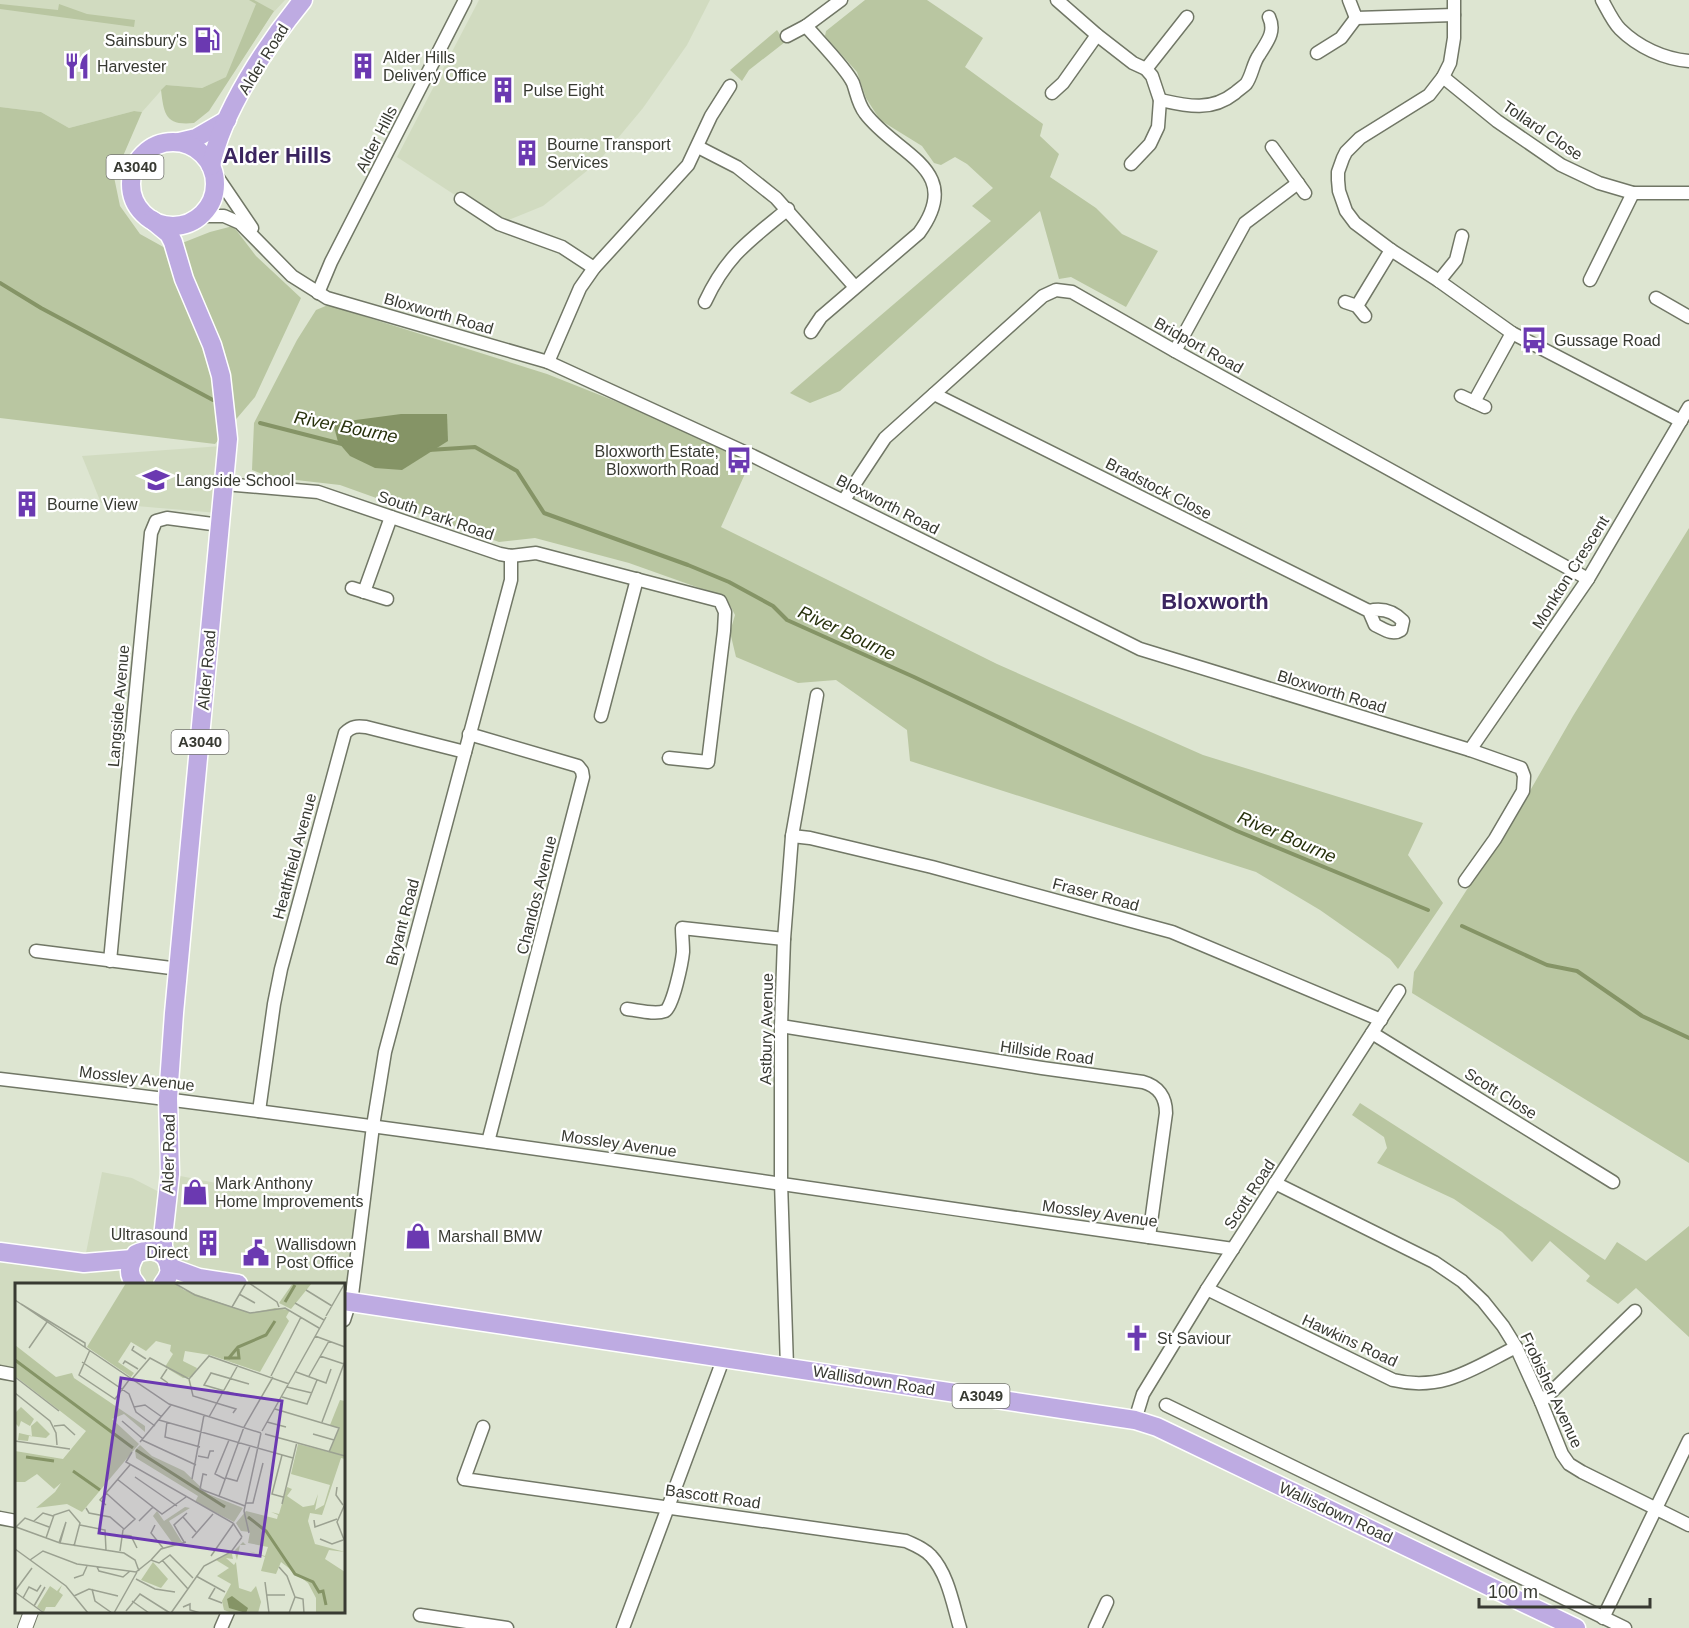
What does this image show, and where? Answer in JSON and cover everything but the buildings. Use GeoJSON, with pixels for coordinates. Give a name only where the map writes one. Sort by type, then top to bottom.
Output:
{"type":"FeatureCollection","features":[{"type":"Feature","properties":{"kind":"main road","name":"Alder Road"},"geometry":{"type":"LineString","coordinates":[[211,168],[215,146],[227,120],[265,53],[303,0]]}},
{"type":"Feature","properties":{"kind":"main road","name":"A3040"},"geometry":{"type":"LineString","coordinates":[[152,220],[134,200],[131,187],[134,170],[140,158],[150,149],[162,144],[196,138],[227,120]]}},
{"type":"Feature","properties":{"kind":"main road","name":"A3040"},"geometry":{"type":"LineString","coordinates":[[179,142],[199,151],[211,168],[214,184],[213,195],[208,206],[196,218]]}},
{"type":"Feature","properties":{"kind":"main road","name":"Alder Road"},"geometry":{"type":"LineString","coordinates":[[184,279],[186,245],[196,218]]}},
{"type":"Feature","properties":{"kind":"main road"},"geometry":{"type":"LineString","coordinates":[[152,220],[172,225],[182,224],[196,218]]}},
{"type":"Feature","properties":{"kind":"main road","name":"Alder Road"},"geometry":{"type":"LineString","coordinates":[[152,220],[169,234],[176,249],[184,279],[212,345],[221,376],[228,439],[174,1013],[168,1098],[170,1174],[163,1247],[166,1274]]}},
{"type":"Feature","properties":{"kind":"main road","name":"Alder Road"},"geometry":{"type":"LineString","coordinates":[[134,1256],[165,1212]]}},
{"type":"Feature","properties":{"kind":"main road"},"geometry":{"type":"LineString","coordinates":[[84,1263],[134,1256],[146,1250],[157,1251],[166,1258],[166,1274],[232,1283]]}},
{"type":"Feature","properties":{"kind":"main road"},"geometry":{"type":"LineString","coordinates":[[0,1252],[84,1263],[134,1282]]}},
{"type":"Feature","properties":{"kind":"main road"},"geometry":{"type":"LineString","coordinates":[[134,1256],[129,1270],[134,1282]]}},
{"type":"Feature","properties":{"kind":"main road","name":"Wallisdown Road"},"geometry":{"type":"LineString","coordinates":[[347,1302],[1135,1420],[1157,1427],[1576,1628]]}},
{"type":"Feature","properties":{"kind":"street","name":"Alder Hills"},"geometry":{"type":"LineString","coordinates":[[318,293],[331,261],[465,0]]}},
{"type":"Feature","properties":{"kind":"street"},"geometry":{"type":"LineString","coordinates":[[787,36],[806,26],[841,0]]}},
{"type":"Feature","properties":{"kind":"street"},"geometry":{"type":"LineString","coordinates":[[1349,0],[1356,18]]}},
{"type":"Feature","properties":{"kind":"street"},"geometry":{"type":"LineString","coordinates":[[1454,0],[1453,46],[1450,63],[1443,77],[1429,95],[1360,138],[1346,152],[1340,164],[1339,191],[1350,218],[1391,250],[1512,333],[1681,421]]}},
{"type":"Feature","properties":{"kind":"street"},"geometry":{"type":"LineString","coordinates":[[1602,0],[1618,28],[1633,40],[1652,52],[1689,61]]}},
{"type":"Feature","properties":{"kind":"street"},"geometry":{"type":"LineString","coordinates":[[1059,1],[1097,35],[1133,63],[1146,69],[1152,76],[1160,100],[1158,127],[1152,142],[1131,164]]}},
{"type":"Feature","properties":{"kind":"street"},"geometry":{"type":"LineString","coordinates":[[1356,18],[1454,15]]}},
{"type":"Feature","properties":{"kind":"street"},"geometry":{"type":"LineString","coordinates":[[1146,69],[1187,17]]}},
{"type":"Feature","properties":{"kind":"street"},"geometry":{"type":"LineString","coordinates":[[1160,100],[1203,107],[1212,106],[1228,98],[1246,84],[1255,60],[1269,39],[1273,29],[1269,17]]}},
{"type":"Feature","properties":{"kind":"street"},"geometry":{"type":"LineString","coordinates":[[1317,53],[1341,38],[1356,18]]}},
{"type":"Feature","properties":{"kind":"street"},"geometry":{"type":"LineString","coordinates":[[806,26],[853,83],[865,113],[878,129],[910,152],[925,169],[935,192],[935,207],[919,233],[821,317],[811,332]]}},
{"type":"Feature","properties":{"kind":"street"},"geometry":{"type":"LineString","coordinates":[[1052,93],[1063,83],[1097,35]]}},
{"type":"Feature","properties":{"kind":"street","name":"Tollard Close"},"geometry":{"type":"LineString","coordinates":[[1443,77],[1497,121],[1561,165],[1599,183],[1633,193],[1689,193]]}},
{"type":"Feature","properties":{"kind":"street"},"geometry":{"type":"LineString","coordinates":[[548,362],[580,288],[594,268],[688,165],[711,116],[730,86]]}},
{"type":"Feature","properties":{"kind":"street"},"geometry":{"type":"LineString","coordinates":[[698,147],[737,167],[788,210],[855,287]]}},
{"type":"Feature","properties":{"kind":"street"},"geometry":{"type":"LineString","coordinates":[[1175,351],[1245,223],[1301,188],[1272,147]]}},
{"type":"Feature","properties":{"kind":"street","name":"Bloxworth Road"},"geometry":{"type":"LineString","coordinates":[[211,168],[245,216],[258,239]]}},
{"type":"Feature","properties":{"kind":"street"},"geometry":{"type":"LineString","coordinates":[[1590,280],[1633,193]]}},
{"type":"Feature","properties":{"kind":"street"},"geometry":{"type":"LineString","coordinates":[[461,199],[499,224],[562,247],[594,268]]}},
{"type":"Feature","properties":{"kind":"street"},"geometry":{"type":"LineString","coordinates":[[705,302],[726,263],[738,249],[788,210]]}},
{"type":"Feature","properties":{"kind":"street","name":"Bloxworth Road"},"geometry":{"type":"LineString","coordinates":[[196,218],[210,215],[232,218],[258,239],[292,276],[318,293],[548,362],[844,500],[1140,650],[1470,750],[1521,768],[1524,776],[1523,791],[1495,839],[1466,880]]}},
{"type":"Feature","properties":{"kind":"street"},"geometry":{"type":"LineString","coordinates":[[1439,281],[1456,260],[1462,236]]}},
{"type":"Feature","properties":{"kind":"street"},"geometry":{"type":"LineString","coordinates":[[1356,308],[1391,250]]}},
{"type":"Feature","properties":{"kind":"street","name":"Bridport Road"},"geometry":{"type":"LineString","coordinates":[[844,500],[885,438],[1042,296],[1056,290],[1072,292],[1588,579]]}},
{"type":"Feature","properties":{"kind":"street"},"geometry":{"type":"LineString","coordinates":[[1656,298],[1689,317]]}},
{"type":"Feature","properties":{"kind":"street"},"geometry":{"type":"LineString","coordinates":[[1461,396],[1479,404],[1512,333]]}},
{"type":"Feature","properties":{"kind":"street","name":"Bradstock Close"},"geometry":{"type":"LineString","coordinates":[[934,394],[1369,611]]}},
{"type":"Feature","properties":{"kind":"street","name":"Monkton Crescent"},"geometry":{"type":"LineString","coordinates":[[1470,750],[1588,579],[1689,407]]}},
{"type":"Feature","properties":{"kind":"street","name":"South Park Road"},"geometry":{"type":"LineString","coordinates":[[224,484],[318,492],[511,556],[536,553],[720,600],[725,612],[708,762],[669,758]]}},
{"type":"Feature","properties":{"kind":"street"},"geometry":{"type":"LineString","coordinates":[[387,599],[358,590],[391,517]]}},
{"type":"Feature","properties":{"kind":"street","name":"Langside Avenue"},"geometry":{"type":"LineString","coordinates":[[110,960],[151,533],[156,521],[167,518],[220,525]]}},
{"type":"Feature","properties":{"kind":"street","name":"Bryant Road"},"geometry":{"type":"LineString","coordinates":[[347,1302],[373,1126],[390,1032],[511,580],[511,556]]}},
{"type":"Feature","properties":{"kind":"street"},"geometry":{"type":"LineString","coordinates":[[602,716],[636,579]]}},
{"type":"Feature","properties":{"kind":"street","name":"Astbury Avenue"},"geometry":{"type":"LineString","coordinates":[[787,1367],[781,1182],[781,1026],[784,939],[792,836],[817,695]]}},
{"type":"Feature","properties":{"kind":"street","name":"Heathfield Avenue"},"geometry":{"type":"LineString","coordinates":[[259,1111],[281,969],[345,733],[357,726],[366,727],[465,752]]}},
{"type":"Feature","properties":{"kind":"street","name":"Chandos Avenue"},"geometry":{"type":"LineString","coordinates":[[469,734],[578,766],[583,777],[488,1142]]}},
{"type":"Feature","properties":{"kind":"street","name":"Fraser Road"},"geometry":{"type":"LineString","coordinates":[[792,836],[810,838],[943,870],[1172,932],[1380,1020]]}},
{"type":"Feature","properties":{"kind":"street"},"geometry":{"type":"LineString","coordinates":[[627,1009],[664,1011],[669,1008],[683,952],[682,928],[784,939]]}},
{"type":"Feature","properties":{"kind":"street"},"geometry":{"type":"LineString","coordinates":[[36,951],[179,969]]}},
{"type":"Feature","properties":{"kind":"street","name":"Scott Road"},"geometry":{"type":"LineString","coordinates":[[1135,1420],[1143,1394],[1207,1289],[1399,991]]}},
{"type":"Feature","properties":{"kind":"street","name":"Hillside Road"},"geometry":{"type":"LineString","coordinates":[[781,1026],[1150,1084],[1163,1097],[1166,1113],[1149,1237]]}},
{"type":"Feature","properties":{"kind":"street","name":"Scott Close"},"geometry":{"type":"LineString","coordinates":[[1372,1033],[1613,1182]]}},
{"type":"Feature","properties":{"kind":"street","name":"Mossley Avenue"},"geometry":{"type":"LineString","coordinates":[[0,1079],[168,1098],[781,1182],[1233,1249]]}},
{"type":"Feature","properties":{"kind":"street","name":"Frobisher Avenue"},"geometry":{"type":"LineString","coordinates":[[1275,1183],[1434,1262],[1462,1281],[1483,1301],[1516,1347],[1542,1402],[1562,1454],[1569,1464],[1689,1525]]}},
{"type":"Feature","properties":{"kind":"street","name":"Hawkins Road"},"geometry":{"type":"LineString","coordinates":[[1207,1289],[1393,1380],[1407,1383],[1433,1383],[1447,1380],[1516,1347]]}},
{"type":"Feature","properties":{"kind":"street"},"geometry":{"type":"LineString","coordinates":[[1542,1402],[1635,1311]]}},
{"type":"Feature","properties":{"kind":"street"},"geometry":{"type":"LineString","coordinates":[[623,1628],[724,1357]]}},
{"type":"Feature","properties":{"kind":"street"},"geometry":{"type":"LineString","coordinates":[[0,1372],[15,1375]]}},
{"type":"Feature","properties":{"kind":"street","name":"Wallisdown Road"},"geometry":{"type":"LineString","coordinates":[[1166,1405],[1625,1628]]}},
{"type":"Feature","properties":{"kind":"street","name":"Bascott Road"},"geometry":{"type":"LineString","coordinates":[[483,1426],[464,1479],[906,1541],[931,1555],[941,1570],[960,1628]]}},
{"type":"Feature","properties":{"kind":"street"},"geometry":{"type":"LineString","coordinates":[[1604,1618],[1689,1440]]}},
{"type":"Feature","properties":{"kind":"street"},"geometry":{"type":"LineString","coordinates":[[0,1518],[15,1521]]}},
{"type":"Feature","properties":{"kind":"street"},"geometry":{"type":"LineString","coordinates":[[1095,1628],[1107,1602]]}},
{"type":"Feature","properties":{"kind":"street"},"geometry":{"type":"LineString","coordinates":[[25,1628],[31,1613]]}},
{"type":"Feature","properties":{"kind":"street"},"geometry":{"type":"LineString","coordinates":[[221,1628],[227,1613]]}},
{"type":"Feature","properties":{"kind":"street"},"geometry":{"type":"LineString","coordinates":[[420,1616],[507,1628]]}},
{"type":"Feature","properties":{"kind":"shaded area"},"geometry":{"type":"Polygon","coordinates":[[[0,0],[285,0],[271,15],[233,74],[202,88],[166,85],[142,112],[134,111],[69,128],[41,112],[0,107],[0,0]]]}},
{"type":"Feature","properties":{"kind":"shaded area"},"geometry":{"type":"Polygon","coordinates":[[[249,0],[254,0],[274,11],[209,111],[194,123],[172,120],[165,112],[161,90],[166,85],[202,88],[226,77],[256,4],[249,0]]]}},
{"type":"Feature","properties":{"kind":"shaded area"},"geometry":{"type":"Polygon","coordinates":[[[479,0],[710,0],[687,45],[643,108],[598,162],[543,206],[499,224],[397,157],[479,0]]]}},
{"type":"Feature","properties":{"kind":"shaded area"},"geometry":{"type":"Polygon","coordinates":[[[865,0],[927,0],[983,38],[965,67],[1043,124],[1040,136],[1059,154],[1050,177],[1096,208],[1122,234],[1158,251],[1126,307],[1071,277],[1059,279],[1040,211],[840,391],[810,403],[790,393],[991,221],[972,206],[993,188],[967,164],[955,157],[941,165],[934,163],[922,146],[880,120],[866,98],[857,72],[825,36],[826,31],[865,0]]]}},
{"type":"Feature","properties":{"kind":"shaded area"},"geometry":{"type":"Polygon","coordinates":[[[0,4],[58,10],[59,4],[87,14],[135,20],[134,27],[0,9],[0,4]]]}},
{"type":"Feature","properties":{"kind":"shaded area"},"geometry":{"type":"Polygon","coordinates":[[[777,30],[785,42],[749,70],[742,81],[730,70],[777,30]]]}},
{"type":"Feature","properties":{"kind":"shaded area"},"geometry":{"type":"Polygon","coordinates":[[[0,107],[41,112],[69,128],[134,111],[142,112],[114,177],[120,206],[140,234],[167,249],[210,232],[233,226],[256,256],[301,298],[255,397],[215,444],[0,418],[0,107]]]}},
{"type":"Feature","properties":{"kind":"shaded area"},"geometry":{"type":"Polygon","coordinates":[[[328,305],[547,374],[753,456],[721,527],[997,664],[1203,755],[1423,823],[1408,855],[1443,903],[1398,969],[1390,959],[1320,910],[1256,872],[910,761],[907,730],[836,680],[798,683],[736,657],[730,632],[735,615],[731,607],[719,595],[629,563],[535,538],[499,542],[340,485],[270,477],[252,470],[254,423],[297,340],[316,310],[328,305]]]}},
{"type":"Feature","properties":{"kind":"shaded area","name":"Langside School"},"geometry":{"type":"Polygon","coordinates":[[[222,446],[218,513],[101,503],[82,456],[222,446]]]}},
{"type":"Feature","properties":{"kind":"shaded area"},"geometry":{"type":"Polygon","coordinates":[[[1689,528],[1689,1163],[1412,993],[1414,972],[1527,796],[1573,716],[1689,528]]]}},
{"type":"Feature","properties":{"kind":"shaded area"},"geometry":{"type":"Polygon","coordinates":[[[1360,1103],[1605,1260],[1617,1242],[1646,1261],[1689,1226],[1689,1337],[1636,1288],[1618,1304],[1586,1281],[1590,1276],[1550,1241],[1532,1262],[1502,1232],[1454,1199],[1377,1163],[1387,1148],[1384,1137],[1352,1115],[1360,1103]]]}},
{"type":"Feature","properties":{"kind":"shaded area"},"geometry":{"type":"Polygon","coordinates":[[[102,1172],[132,1178],[167,1196],[170,1174],[257,1191],[363,1204],[345,1314],[345,1283],[15,1283],[15,1375],[0,1372],[0,1252],[84,1263],[102,1172]]]}},
{"type":"Feature","properties":{"kind":"water"},"geometry":{"type":"Polygon","coordinates":[[[401,414],[447,414],[448,441],[402,470],[375,468],[350,456],[338,442],[333,423],[401,414]]]}},
{"type":"Feature","properties":{"kind":"waterway","name":"River Bourne"},"geometry":{"type":"LineString","coordinates":[[0,283],[41,308],[213,400]]}},
{"type":"Feature","properties":{"kind":"waterway","name":"River Bourne"},"geometry":{"type":"LineString","coordinates":[[260,423],[342,444]]}},
{"type":"Feature","properties":{"kind":"waterway","name":"River Bourne"},"geometry":{"type":"LineString","coordinates":[[429,450],[475,447],[517,471],[544,513],[729,582],[773,606],[787,620],[914,677],[1237,831],[1428,910]]}},
{"type":"Feature","properties":{"kind":"waterway","name":"River Bourne"},"geometry":{"type":"LineString","coordinates":[[1462,926],[1547,965],[1577,971],[1642,1016],[1689,1038]]}},
{"type":"Feature","properties":{"kind":"place","name":"Sainsbury's"},"geometry":{"type":"Point","coordinates":[207,40]}},
{"type":"Feature","properties":{"kind":"place","name":"Harvester"},"geometry":{"type":"Point","coordinates":[77,66]}},
{"type":"Feature","properties":{"kind":"place","name":"Alder Hills Delivery Office"},"geometry":{"type":"Point","coordinates":[363,66]}},
{"type":"Feature","properties":{"kind":"place","name":"Pulse Eight"},"geometry":{"type":"Point","coordinates":[503,90]}},
{"type":"Feature","properties":{"kind":"place","name":"Bourne Transport Services"},"geometry":{"type":"Point","coordinates":[527,153]}},
{"type":"Feature","properties":{"kind":"place","name":"Gussage Road"},"geometry":{"type":"Point","coordinates":[1534,340]}},
{"type":"Feature","properties":{"kind":"place","name":"Bloxworth Estate, Bloxworth Road"},"geometry":{"type":"Point","coordinates":[739,460]}},
{"type":"Feature","properties":{"kind":"place","name":"Langside School"},"geometry":{"type":"Point","coordinates":[156,480]}},
{"type":"Feature","properties":{"kind":"place","name":"Bourne View"},"geometry":{"type":"Point","coordinates":[27,504]}},
{"type":"Feature","properties":{"kind":"place","name":"Mark Anthony Home Improvements"},"geometry":{"type":"Point","coordinates":[195,1192]}},
{"type":"Feature","properties":{"kind":"place","name":"Marshall BMW"},"geometry":{"type":"Point","coordinates":[418,1236]}},
{"type":"Feature","properties":{"kind":"place","name":"Ultrasound Direct"},"geometry":{"type":"Point","coordinates":[208,1243]}},
{"type":"Feature","properties":{"kind":"place","name":"Wallisdown Post Office"},"geometry":{"type":"Point","coordinates":[256,1253]}},
{"type":"Feature","properties":{"kind":"place","name":"St Saviour"},"geometry":{"type":"Point","coordinates":[1137,1338]}},
{"type":"Feature","properties":{"kind":"district","name":"Alder Hills"},"geometry":{"type":"Point","coordinates":[277,155]}},
{"type":"Feature","properties":{"kind":"district","name":"Bloxworth"},"geometry":{"type":"Point","coordinates":[1215,601]}}]}
